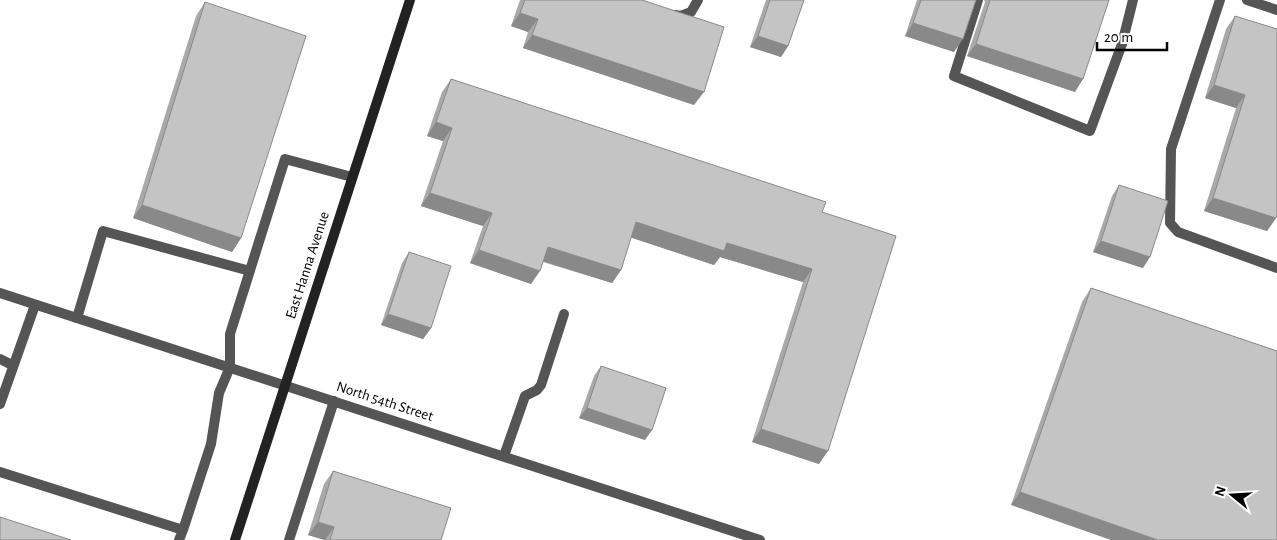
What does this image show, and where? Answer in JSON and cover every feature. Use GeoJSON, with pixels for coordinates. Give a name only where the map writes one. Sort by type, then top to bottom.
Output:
{"type":"FeatureCollection","features":[{"type":"Feature","properties":{"kind":"street","name":"East Hanna Avenue"},"geometry":{"type":"LineString","coordinates":[[235,540],[410,0]]}},
{"type":"Feature","properties":{"kind":"street"},"geometry":{"type":"LineString","coordinates":[[663,11],[681,16],[691,12],[698,0]]}},
{"type":"Feature","properties":{"kind":"street"},"geometry":{"type":"LineString","coordinates":[[978,0],[954,76],[1090,130],[1122,44],[1133,0]]}},
{"type":"Feature","properties":{"kind":"street"},"geometry":{"type":"LineString","coordinates":[[1220,0],[1171,149],[1170,223],[1178,232],[1277,268]]}},
{"type":"Feature","properties":{"kind":"street"},"geometry":{"type":"LineString","coordinates":[[1247,0],[1277,10]]}},
{"type":"Feature","properties":{"kind":"street"},"geometry":{"type":"LineString","coordinates":[[0,472],[181,535],[211,444],[219,394],[230,367],[230,334],[284,159],[352,178]]}},
{"type":"Feature","properties":{"kind":"street"},"geometry":{"type":"LineString","coordinates":[[77,318],[103,231],[250,271]]}},
{"type":"Feature","properties":{"kind":"street","name":"North 54th Street"},"geometry":{"type":"LineString","coordinates":[[0,294],[284,384],[760,540]]}},
{"type":"Feature","properties":{"kind":"street"},"geometry":{"type":"LineString","coordinates":[[0,404],[12,365],[35,304]]}},
{"type":"Feature","properties":{"kind":"street"},"geometry":{"type":"LineString","coordinates":[[504,456],[525,396],[537,390],[541,385],[564,314]]}},
{"type":"Feature","properties":{"kind":"street"},"geometry":{"type":"LineString","coordinates":[[0,359],[12,365]]}},
{"type":"Feature","properties":{"kind":"street"},"geometry":{"type":"LineString","coordinates":[[289,540],[334,401]]}},
{"type":"Feature","properties":{"kind":"building"},"geometry":{"type":"Polygon","coordinates":[[[525,0],[642,0],[724,27],[704,92],[532,35],[538,19],[520,13],[525,0]]]}},
{"type":"Feature","properties":{"kind":"building"},"geometry":{"type":"Polygon","coordinates":[[[770,0],[804,0],[788,46],[758,36],[770,0]]]}},
{"type":"Feature","properties":{"kind":"building"},"geometry":{"type":"Polygon","coordinates":[[[921,0],[976,0],[963,39],[913,23],[921,0]]]}},
{"type":"Feature","properties":{"kind":"building"},"geometry":{"type":"Polygon","coordinates":[[[990,0],[1109,0],[1083,79],[976,44],[990,0]]]}},
{"type":"Feature","properties":{"kind":"building"},"geometry":{"type":"Polygon","coordinates":[[[205,2],[306,36],[241,238],[142,205],[205,2]]]}},
{"type":"Feature","properties":{"kind":"building"},"geometry":{"type":"Polygon","coordinates":[[[1235,16],[1277,29],[1276,218],[1213,198],[1245,95],[1214,85],[1235,16]]]}},
{"type":"Feature","properties":{"kind":"building"},"geometry":{"type":"Polygon","coordinates":[[[451,79],[826,202],[822,212],[896,236],[828,451],[761,429],[812,269],[727,243],[724,251],[636,222],[621,270],[548,247],[540,271],[479,250],[492,213],[430,193],[452,128],[436,122],[451,79]]]}},
{"type":"Feature","properties":{"kind":"building"},"geometry":{"type":"Polygon","coordinates":[[[1119,185],[1168,201],[1150,257],[1101,241],[1119,185]]]}},
{"type":"Feature","properties":{"kind":"building"},"geometry":{"type":"Polygon","coordinates":[[[409,252],[451,266],[431,328],[388,314],[409,252]]]}},
{"type":"Feature","properties":{"kind":"building"},"geometry":{"type":"Polygon","coordinates":[[[1091,288],[1277,351],[1277,540],[1158,540],[1020,492],[1091,288]]]}},
{"type":"Feature","properties":{"kind":"building"},"geometry":{"type":"Polygon","coordinates":[[[601,366],[666,388],[652,430],[587,408],[601,366]]]}},
{"type":"Feature","properties":{"kind":"building"},"geometry":{"type":"Polygon","coordinates":[[[333,471],[451,508],[441,540],[330,540],[334,527],[318,522],[333,471]]]}},
{"type":"Feature","properties":{"kind":"building"},"geometry":{"type":"Polygon","coordinates":[[[0,517],[71,540],[0,540],[0,517]]]}}]}
